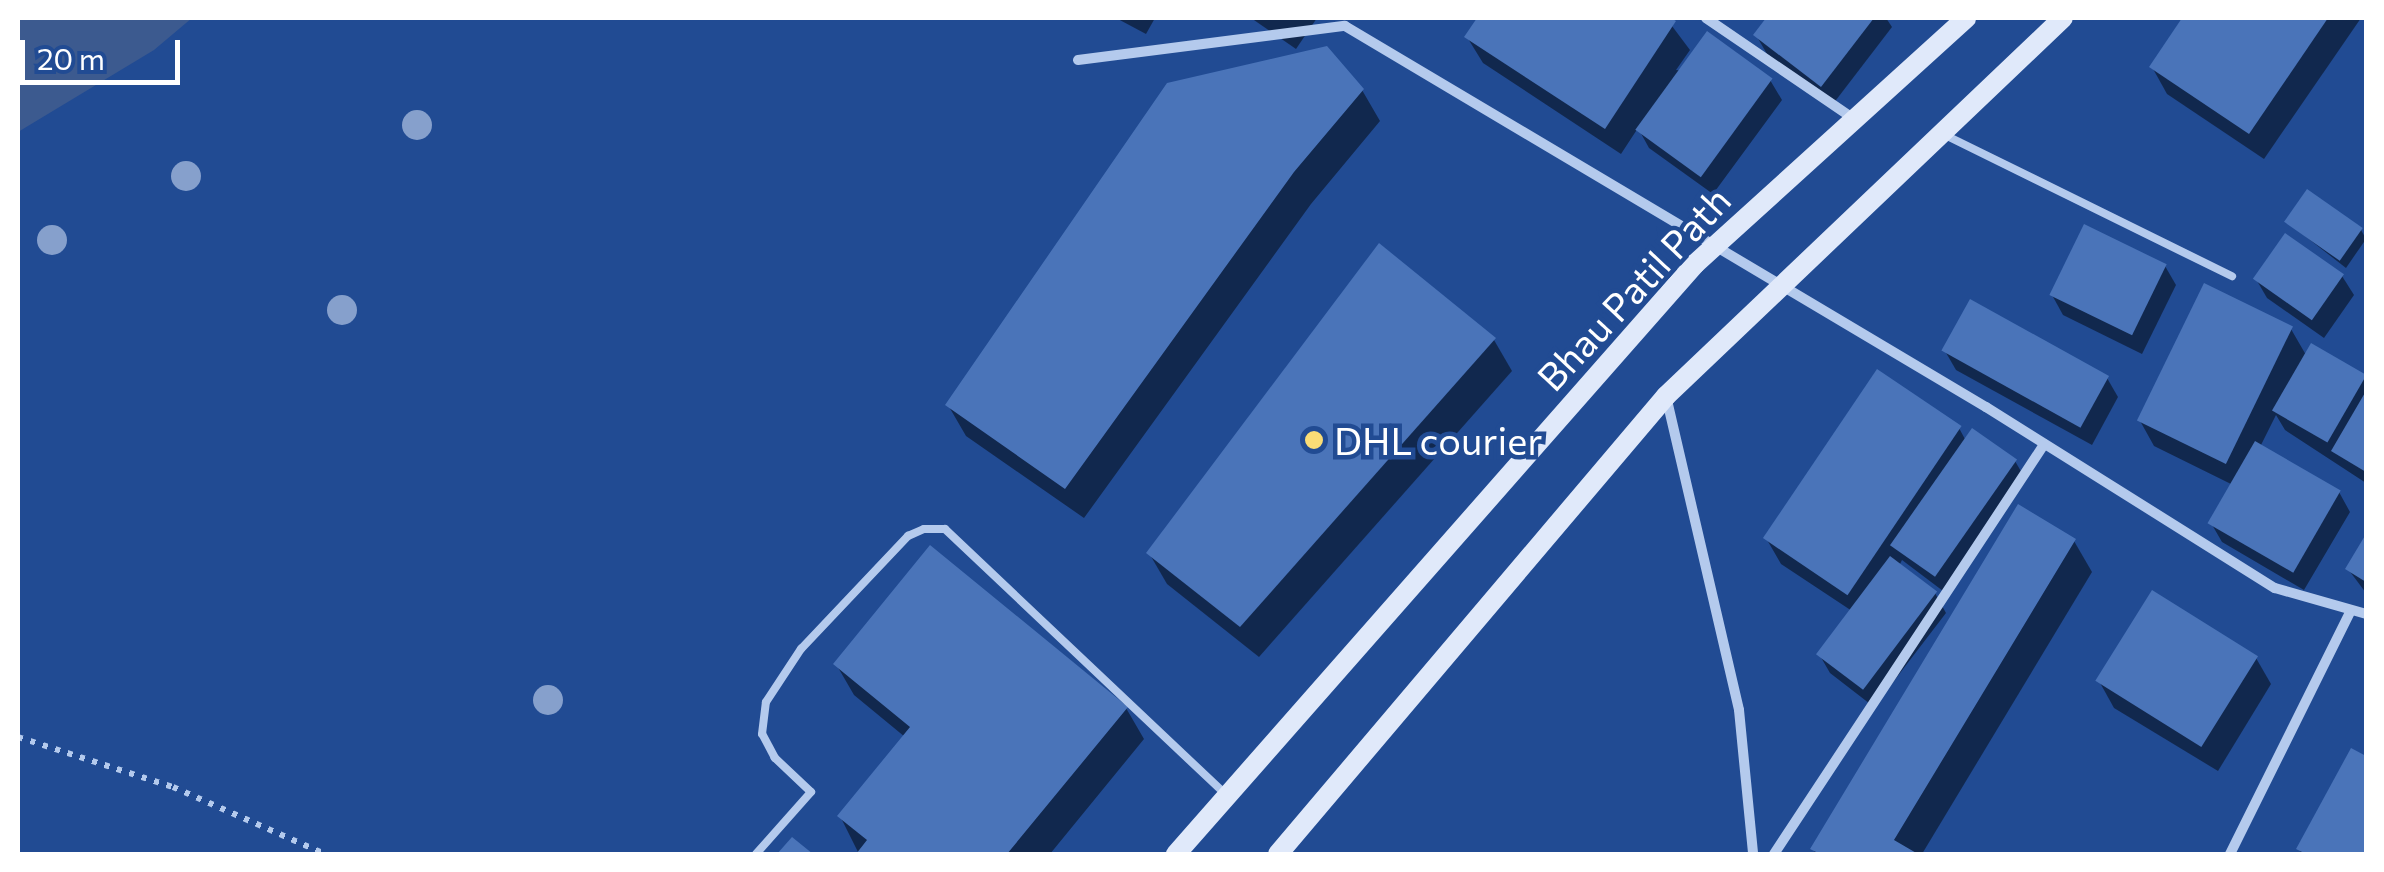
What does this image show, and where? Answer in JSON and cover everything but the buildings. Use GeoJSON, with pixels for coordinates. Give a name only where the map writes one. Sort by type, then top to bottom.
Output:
{"type":"FeatureCollection","features":[{"type":"Feature","properties":{"kind":"main road","name":"Bhau Patil Path"},"geometry":{"type":"LineString","coordinates":[[1176,854],[1713,247],[1966,18]]}},
{"type":"Feature","properties":{"kind":"main road"},"geometry":{"type":"LineString","coordinates":[[1278,854],[1666,396],[2064,18]]}},
{"type":"Feature","properties":{"kind":"street"},"geometry":{"type":"LineString","coordinates":[[1706,18],[1855,120]]}},
{"type":"Feature","properties":{"kind":"street"},"geometry":{"type":"LineString","coordinates":[[1078,60],[1345,26],[1780,290],[2044,444],[2275,588],[2366,614]]}},
{"type":"Feature","properties":{"kind":"street"},"geometry":{"type":"LineString","coordinates":[[1666,396],[1739,710],[1754,854]]}},
{"type":"Feature","properties":{"kind":"street"},"geometry":{"type":"LineString","coordinates":[[1774,854],[2044,444]]}},
{"type":"Feature","properties":{"kind":"street"},"geometry":{"type":"LineString","coordinates":[[2230,854],[2351,610]]}},
{"type":"Feature","properties":{"kind":"lane"},"geometry":{"type":"LineString","coordinates":[[1941,133],[2232,276]]}},
{"type":"Feature","properties":{"kind":"lane"},"geometry":{"type":"LineString","coordinates":[[756,854],[812,792],[775,758],[762,734],[766,702],[801,649],[908,536],[924,529],[945,528],[1227,796]]}},
{"type":"Feature","properties":{"kind":"path"},"geometry":{"type":"LineString","coordinates":[[18,737],[172,787],[325,854]]}},
{"type":"Feature","properties":{"kind":"water"},"geometry":{"type":"Polygon","coordinates":[[[18,18],[192,18],[154,50],[18,132],[18,18]]]}},
{"type":"Feature","properties":{"kind":"place","name":"DHL courier"},"geometry":{"type":"Point","coordinates":[1314,440]}}]}
